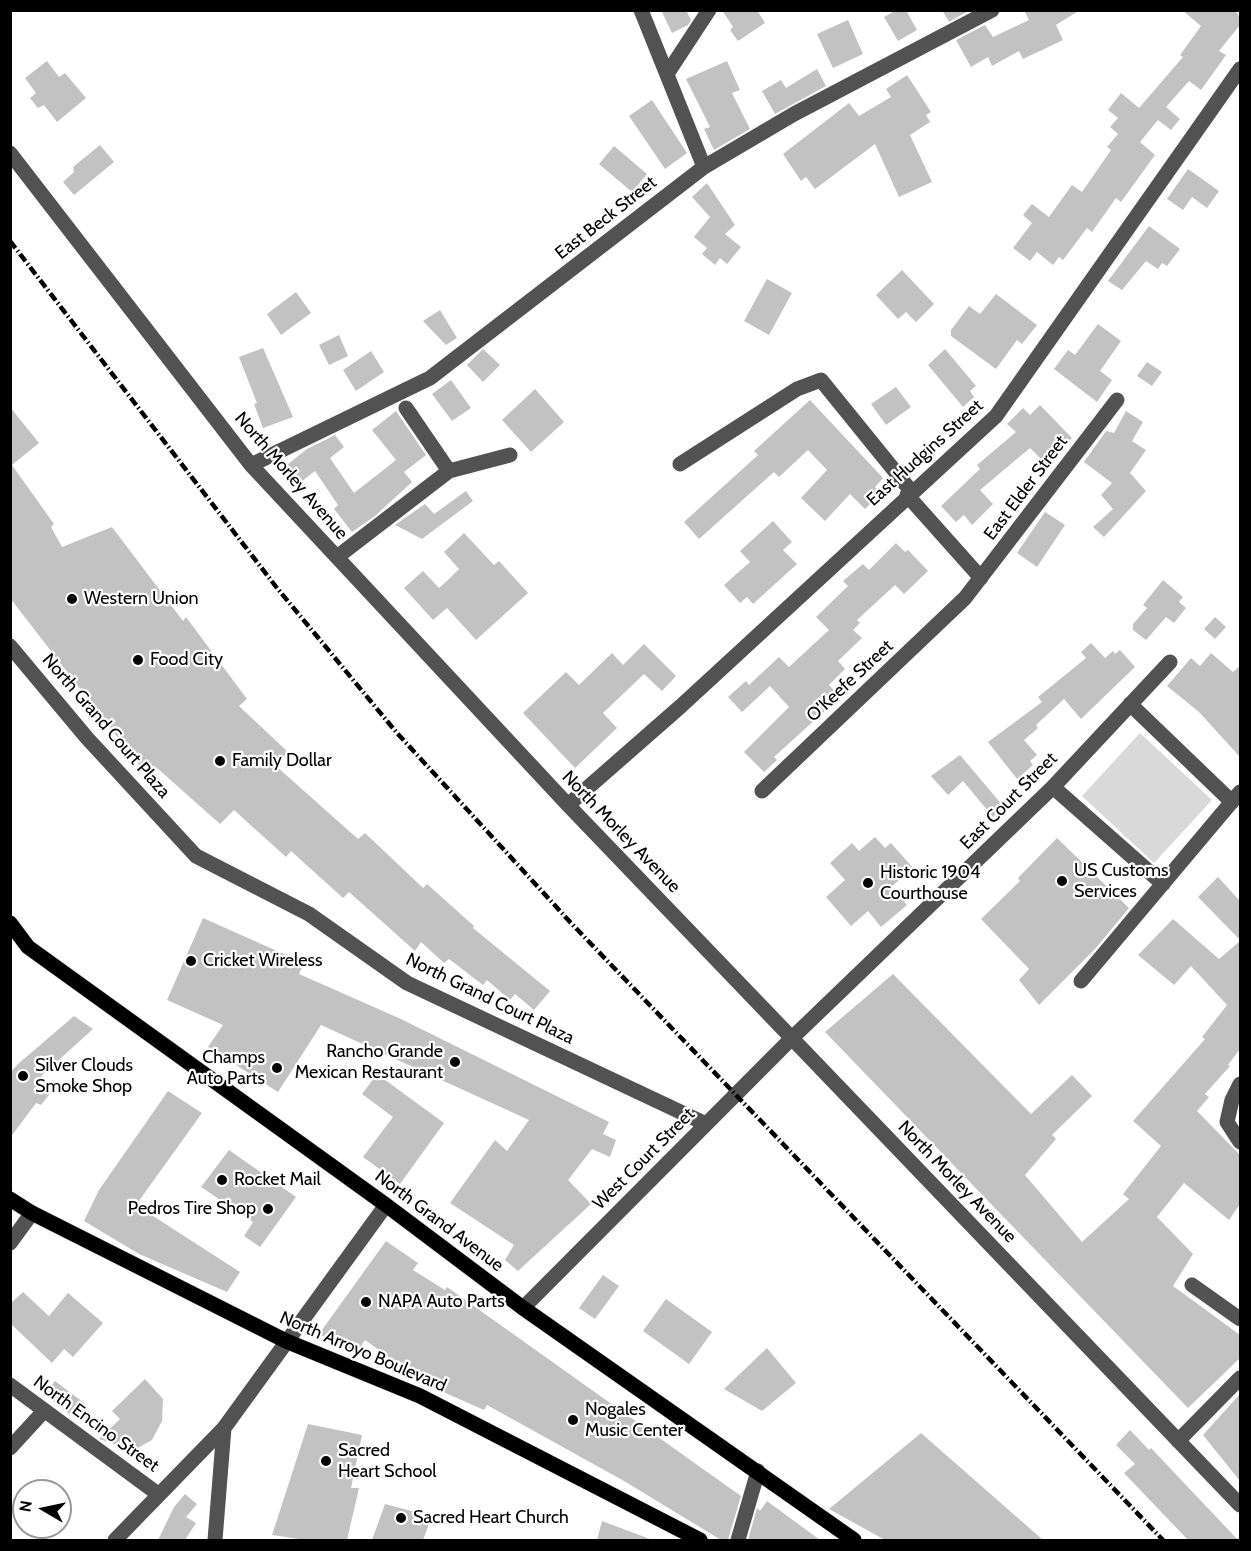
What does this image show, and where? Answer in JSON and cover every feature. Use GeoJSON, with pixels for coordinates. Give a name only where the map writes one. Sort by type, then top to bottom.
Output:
{"type":"FeatureCollection","features":[{"type":"Feature","properties":{"kind":"main road","name":"North Grand Avenue"},"geometry":{"type":"LineString","coordinates":[[10,923],[28,947],[386,1205],[523,1308],[854,1540]]}},
{"type":"Feature","properties":{"kind":"main road","name":"North Arroyo Boulevard"},"geometry":{"type":"LineString","coordinates":[[10,1199],[32,1214],[285,1341],[420,1396],[700,1540]]}},
{"type":"Feature","properties":{"kind":"street"},"geometry":{"type":"LineString","coordinates":[[642,10],[669,70],[704,167]]}},
{"type":"Feature","properties":{"kind":"street"},"geometry":{"type":"LineString","coordinates":[[642,10],[704,167]]}},
{"type":"Feature","properties":{"kind":"street"},"geometry":{"type":"LineString","coordinates":[[669,70],[710,10]]}},
{"type":"Feature","properties":{"kind":"street","name":"East Beck Street"},"geometry":{"type":"LineString","coordinates":[[251,465],[430,378],[704,167],[794,114],[992,10]]}},
{"type":"Feature","properties":{"kind":"street","name":"East Hudgins Street"},"geometry":{"type":"LineString","coordinates":[[568,806],[681,706],[909,493],[996,416],[1240,69]]}},
{"type":"Feature","properties":{"kind":"street","name":"North Morley Avenue"},"geometry":{"type":"LineString","coordinates":[[10,153],[251,465],[568,806],[1240,1505]]}},
{"type":"Feature","properties":{"kind":"street"},"geometry":{"type":"LineString","coordinates":[[680,464],[797,389],[821,380],[909,493],[981,578]]}},
{"type":"Feature","properties":{"kind":"street","name":"East Elder Street"},"geometry":{"type":"LineString","coordinates":[[965,598],[1117,400]]}},
{"type":"Feature","properties":{"kind":"street"},"geometry":{"type":"LineString","coordinates":[[406,408],[449,471]]}},
{"type":"Feature","properties":{"kind":"street"},"geometry":{"type":"LineString","coordinates":[[337,557],[449,471],[510,455]]}},
{"type":"Feature","properties":{"kind":"street","name":"O'Keefe Street"},"geometry":{"type":"LineString","coordinates":[[762,792],[965,598]]}},
{"type":"Feature","properties":{"kind":"street","name":"North Grand Court Plaza"},"geometry":{"type":"LineString","coordinates":[[10,646],[87,738],[196,856],[309,914],[407,983],[706,1124]]}},
{"type":"Feature","properties":{"kind":"street","name":"East Court Street"},"geometry":{"type":"LineString","coordinates":[[792,1038],[1053,787],[1170,662]]}},
{"type":"Feature","properties":{"kind":"street"},"geometry":{"type":"LineString","coordinates":[[1081,981],[1236,797],[1130,704]]}},
{"type":"Feature","properties":{"kind":"street"},"geometry":{"type":"LineString","coordinates":[[1053,787],[1163,884]]}},
{"type":"Feature","properties":{"kind":"street","name":"West Court Street"},"geometry":{"type":"LineString","coordinates":[[523,1308],[792,1038]]}},
{"type":"Feature","properties":{"kind":"street"},"geometry":{"type":"LineString","coordinates":[[1240,1084],[1232,1100],[1227,1122],[1240,1142]]}},
{"type":"Feature","properties":{"kind":"street"},"geometry":{"type":"LineString","coordinates":[[115,1540],[224,1428],[386,1205]]}},
{"type":"Feature","properties":{"kind":"street"},"geometry":{"type":"LineString","coordinates":[[10,1243],[32,1214]]}},
{"type":"Feature","properties":{"kind":"street"},"geometry":{"type":"LineString","coordinates":[[1192,1284],[1240,1319]]}},
{"type":"Feature","properties":{"kind":"street"},"geometry":{"type":"LineString","coordinates":[[1178,1441],[1240,1378]]}},
{"type":"Feature","properties":{"kind":"street","name":"North Encino Street"},"geometry":{"type":"LineString","coordinates":[[10,1386],[158,1494]]}},
{"type":"Feature","properties":{"kind":"street"},"geometry":{"type":"LineString","coordinates":[[10,1448],[44,1411]]}},
{"type":"Feature","properties":{"kind":"street"},"geometry":{"type":"LineString","coordinates":[[215,1540],[224,1428]]}},
{"type":"Feature","properties":{"kind":"street"},"geometry":{"type":"LineString","coordinates":[[738,1540],[758,1471]]}},
{"type":"Feature","properties":{"kind":"shaded area"},"geometry":{"type":"Polygon","coordinates":[[[1140,733],[1212,800],[1154,863],[1082,796],[1140,733]]]}},
{"type":"Feature","properties":{"kind":"building"},"geometry":{"type":"Polygon","coordinates":[[[661,10],[686,10],[691,20],[688,25],[672,33],[661,10]]]}},
{"type":"Feature","properties":{"kind":"building"},"geometry":{"type":"Polygon","coordinates":[[[722,10],[757,10],[765,23],[738,41],[730,30],[733,27],[722,10]]]}},
{"type":"Feature","properties":{"kind":"building"},"geometry":{"type":"Polygon","coordinates":[[[897,10],[906,10],[917,30],[898,41],[884,17],[897,10]]]}},
{"type":"Feature","properties":{"kind":"building"},"geometry":{"type":"Polygon","coordinates":[[[942,10],[970,10],[949,22],[942,10]]]}},
{"type":"Feature","properties":{"kind":"building"},"geometry":{"type":"Polygon","coordinates":[[[1024,10],[1080,10],[1056,25],[1063,40],[1023,59],[1019,51],[992,66],[988,57],[971,67],[956,40],[985,25],[993,37],[1029,20],[1024,10]]]}},
{"type":"Feature","properties":{"kind":"building"},"geometry":{"type":"Polygon","coordinates":[[[1182,10],[1234,10],[1240,16],[1240,25],[1219,51],[1226,55],[1201,90],[1189,81],[1166,107],[1180,119],[1171,130],[1158,120],[1140,142],[1155,155],[1121,202],[1116,198],[1092,232],[1087,228],[1063,260],[1059,257],[1053,265],[1037,252],[1030,261],[1013,248],[1032,223],[1023,215],[1032,204],[1049,217],[1072,185],[1082,192],[1111,150],[1107,147],[1118,134],[1110,127],[1118,118],[1108,110],[1121,93],[1139,108],[1183,57],[1180,55],[1201,26],[1182,10]]]}},
{"type":"Feature","properties":{"kind":"building"},"geometry":{"type":"Polygon","coordinates":[[[848,20],[863,54],[833,68],[817,34],[848,20]]]}},
{"type":"Feature","properties":{"kind":"building"},"geometry":{"type":"Polygon","coordinates":[[[47,61],[59,77],[65,73],[86,98],[57,122],[44,105],[38,108],[30,98],[36,93],[25,78],[47,61]]]}},
{"type":"Feature","properties":{"kind":"building"},"geometry":{"type":"Polygon","coordinates":[[[727,61],[740,90],[732,93],[750,129],[714,150],[704,129],[710,127],[686,79],[727,61]]]}},
{"type":"Feature","properties":{"kind":"building"},"geometry":{"type":"Polygon","coordinates":[[[817,69],[826,86],[775,114],[762,91],[781,80],[786,88],[817,69]]]}},
{"type":"Feature","properties":{"kind":"building"},"geometry":{"type":"Polygon","coordinates":[[[907,75],[931,112],[926,115],[930,122],[910,135],[932,182],[899,197],[875,144],[815,189],[806,177],[801,181],[783,154],[849,103],[859,116],[891,97],[886,89],[907,75]]]}},
{"type":"Feature","properties":{"kind":"building"},"geometry":{"type":"Polygon","coordinates":[[[652,100],[687,153],[665,169],[629,116],[652,100]]]}},
{"type":"Feature","properties":{"kind":"building"},"geometry":{"type":"Polygon","coordinates":[[[100,145],[114,162],[74,195],[63,182],[74,172],[73,167],[100,145]]]}},
{"type":"Feature","properties":{"kind":"building"},"geometry":{"type":"Polygon","coordinates":[[[614,146],[647,174],[632,192],[599,164],[614,146]]]}},
{"type":"Feature","properties":{"kind":"building"},"geometry":{"type":"Polygon","coordinates":[[[1188,169],[1219,191],[1207,208],[1192,197],[1183,210],[1167,199],[1188,169]]]}},
{"type":"Feature","properties":{"kind":"building"},"geometry":{"type":"Polygon","coordinates":[[[707,183],[735,225],[725,234],[741,247],[727,264],[720,258],[715,265],[702,254],[707,248],[694,237],[710,217],[692,197],[707,183]]]}},
{"type":"Feature","properties":{"kind":"building"},"geometry":{"type":"Polygon","coordinates":[[[1149,226],[1180,249],[1167,266],[1162,263],[1158,269],[1146,261],[1122,290],[1108,281],[1149,226]]]}},
{"type":"Feature","properties":{"kind":"building"},"geometry":{"type":"Polygon","coordinates":[[[902,270],[934,304],[916,322],[906,312],[898,319],[876,295],[902,270]]]}},
{"type":"Feature","properties":{"kind":"building"},"geometry":{"type":"Polygon","coordinates":[[[767,279],[792,293],[769,335],[744,321],[767,279]]]}},
{"type":"Feature","properties":{"kind":"building"},"geometry":{"type":"Polygon","coordinates":[[[296,292],[311,313],[281,335],[267,314],[296,292]]]}},
{"type":"Feature","properties":{"kind":"building"},"geometry":{"type":"Polygon","coordinates":[[[996,294],[1037,325],[1022,344],[1017,340],[996,369],[951,336],[951,330],[969,306],[980,314],[996,294]]]}},
{"type":"Feature","properties":{"kind":"building"},"geometry":{"type":"Polygon","coordinates":[[[440,310],[457,338],[446,345],[423,321],[440,310]]]}},
{"type":"Feature","properties":{"kind":"building"},"geometry":{"type":"Polygon","coordinates":[[[1098,324],[1121,341],[1100,371],[1112,380],[1097,402],[1054,369],[1068,350],[1075,355],[1098,324]]]}},
{"type":"Feature","properties":{"kind":"building"},"geometry":{"type":"Polygon","coordinates":[[[339,335],[348,356],[329,365],[319,345],[339,335]]]}},
{"type":"Feature","properties":{"kind":"building"},"geometry":{"type":"Polygon","coordinates":[[[263,348],[293,417],[263,428],[254,404],[257,403],[239,357],[263,348]]]}},
{"type":"Feature","properties":{"kind":"building"},"geometry":{"type":"Polygon","coordinates":[[[483,349],[500,365],[483,382],[467,365],[483,349]]]}},
{"type":"Feature","properties":{"kind":"building"},"geometry":{"type":"Polygon","coordinates":[[[945,349],[976,386],[970,391],[974,397],[963,407],[928,365],[945,349]]]}},
{"type":"Feature","properties":{"kind":"building"},"geometry":{"type":"Polygon","coordinates":[[[371,351],[384,372],[356,391],[343,370],[371,351]]]}},
{"type":"Feature","properties":{"kind":"building"},"geometry":{"type":"Polygon","coordinates":[[[1147,362],[1162,372],[1152,386],[1137,376],[1147,362]]]}},
{"type":"Feature","properties":{"kind":"building"},"geometry":{"type":"Polygon","coordinates":[[[451,380],[471,408],[452,421],[432,394],[451,380]]]}},
{"type":"Feature","properties":{"kind":"building"},"geometry":{"type":"Polygon","coordinates":[[[896,387],[911,407],[886,425],[871,404],[896,387]]]}},
{"type":"Feature","properties":{"kind":"building"},"geometry":{"type":"Polygon","coordinates":[[[535,389],[564,422],[531,452],[502,420],[535,389]]]}},
{"type":"Feature","properties":{"kind":"building"},"geometry":{"type":"Polygon","coordinates":[[[810,400],[883,478],[875,487],[881,493],[865,509],[850,494],[825,521],[801,498],[827,470],[808,450],[779,477],[774,472],[699,539],[684,522],[758,455],[754,451],[810,400]]]}},
{"type":"Feature","properties":{"kind":"building"},"geometry":{"type":"Polygon","coordinates":[[[1040,405],[1072,438],[1046,464],[1030,448],[980,490],[993,504],[972,525],[964,515],[956,522],[941,506],[980,469],[977,465],[1016,432],[1007,424],[1023,408],[1030,415],[1040,405]]]}},
{"type":"Feature","properties":{"kind":"building"},"geometry":{"type":"Polygon","coordinates":[[[10,407],[39,443],[12,465],[54,524],[51,527],[62,547],[112,527],[183,621],[186,617],[247,699],[239,706],[288,752],[276,766],[358,839],[365,833],[423,888],[427,884],[474,926],[473,928],[550,991],[534,1010],[515,994],[510,1000],[487,980],[483,985],[449,959],[444,963],[421,942],[415,951],[349,892],[343,898],[291,851],[286,857],[234,810],[220,824],[157,768],[146,774],[10,598],[10,407]]]}},
{"type":"Feature","properties":{"kind":"building"},"geometry":{"type":"Polygon","coordinates":[[[396,411],[426,455],[404,472],[412,482],[375,516],[352,532],[334,509],[338,505],[315,471],[301,482],[287,465],[307,449],[335,435],[344,447],[330,458],[354,493],[396,460],[372,430],[396,411]]]}},
{"type":"Feature","properties":{"kind":"building"},"geometry":{"type":"Polygon","coordinates":[[[1126,411],[1143,422],[1132,441],[1146,450],[1130,473],[1146,491],[1104,537],[1093,527],[1113,509],[1101,495],[1112,483],[1084,462],[1106,431],[1114,433],[1126,411]]]}},
{"type":"Feature","properties":{"kind":"building"},"geometry":{"type":"Polygon","coordinates":[[[466,491],[473,501],[422,539],[395,525],[425,504],[434,514],[466,491]]]}},
{"type":"Feature","properties":{"kind":"building"},"geometry":{"type":"Polygon","coordinates":[[[1045,512],[1065,525],[1037,567],[1017,553],[1045,512]]]}},
{"type":"Feature","properties":{"kind":"building"},"geometry":{"type":"Polygon","coordinates":[[[773,521],[792,542],[783,550],[797,564],[753,604],[747,597],[740,603],[724,585],[750,562],[740,551],[773,521]]]}},
{"type":"Feature","properties":{"kind":"building"},"geometry":{"type":"Polygon","coordinates":[[[464,533],[494,565],[499,561],[528,593],[476,640],[447,608],[433,620],[404,588],[423,571],[439,588],[449,579],[459,569],[444,552],[464,533]]]}},
{"type":"Feature","properties":{"kind":"building"},"geometry":{"type":"Polygon","coordinates":[[[896,543],[905,552],[908,550],[928,571],[904,594],[895,585],[857,620],[860,623],[853,630],[862,638],[838,661],[845,669],[829,685],[840,697],[774,757],[777,760],[764,772],[744,752],[789,707],[770,686],[742,712],[728,697],[746,681],[749,685],[779,657],[789,667],[829,630],[816,617],[848,586],[843,581],[863,564],[869,570],[896,543]]]}},
{"type":"Feature","properties":{"kind":"building"},"geometry":{"type":"Polygon","coordinates":[[[1163,580],[1183,597],[1179,602],[1186,608],[1174,623],[1166,617],[1146,640],[1133,630],[1133,624],[1147,608],[1143,605],[1163,580]]]}},
{"type":"Feature","properties":{"kind":"building"},"geometry":{"type":"Polygon","coordinates":[[[1215,617],[1226,627],[1215,639],[1204,629],[1215,617]]]}},
{"type":"Feature","properties":{"kind":"building"},"geometry":{"type":"Polygon","coordinates":[[[1091,643],[1105,658],[1113,651],[1115,654],[1120,650],[1135,667],[1081,719],[1064,699],[1036,725],[1038,728],[1024,740],[1037,755],[1030,761],[1033,765],[1017,779],[988,742],[1042,702],[1038,697],[1086,658],[1081,652],[1091,643]]]}},
{"type":"Feature","properties":{"kind":"building"},"geometry":{"type":"Polygon","coordinates":[[[644,644],[676,676],[662,691],[644,674],[603,713],[617,728],[575,768],[523,713],[566,672],[579,685],[612,653],[623,665],[644,644]]]}},
{"type":"Feature","properties":{"kind":"building"},"geometry":{"type":"Polygon","coordinates":[[[1211,653],[1233,672],[1240,666],[1240,757],[1199,712],[1167,686],[1191,658],[1200,666],[1211,653]]]}},
{"type":"Feature","properties":{"kind":"building"},"geometry":{"type":"Polygon","coordinates":[[[960,755],[1004,807],[993,817],[963,781],[948,795],[931,776],[960,755]]]}},
{"type":"Feature","properties":{"kind":"building","name":"Historic 1904 Courthouse"},"geometry":{"type":"Polygon","coordinates":[[[875,837],[885,848],[891,843],[913,868],[891,887],[907,905],[881,927],[868,911],[851,926],[826,897],[845,880],[830,863],[852,843],[859,851],[875,837]]]}},
{"type":"Feature","properties":{"kind":"building"},"geometry":{"type":"Polygon","coordinates":[[[1057,838],[1129,908],[1096,948],[1039,1005],[1019,980],[1029,969],[981,919],[1020,881],[1018,878],[1057,838]]]}},
{"type":"Feature","properties":{"kind":"building"},"geometry":{"type":"Polygon","coordinates":[[[1218,877],[1240,901],[1240,940],[1198,897],[1218,877]]]}},
{"type":"Feature","properties":{"kind":"building"},"geometry":{"type":"Polygon","coordinates":[[[203,918],[304,963],[299,974],[401,1019],[609,1122],[603,1134],[616,1140],[610,1157],[592,1149],[568,1180],[591,1204],[518,1271],[505,1260],[514,1245],[450,1203],[495,1140],[507,1151],[529,1120],[321,1025],[278,1092],[208,1047],[223,1025],[167,1000],[203,918]]]}},
{"type":"Feature","properties":{"kind":"building"},"geometry":{"type":"Polygon","coordinates":[[[1173,919],[1219,959],[1240,941],[1240,1049],[1228,1065],[1230,1066],[1205,1094],[1209,1097],[1197,1111],[1240,1155],[1240,1204],[1229,1220],[1184,1183],[1157,1217],[1193,1254],[1173,1286],[1240,1335],[1240,1358],[1188,1408],[825,1032],[893,974],[1031,1114],[1072,1075],[1092,1096],[1052,1135],[1056,1139],[1025,1175],[1082,1242],[1129,1199],[1123,1194],[1161,1146],[1133,1121],[1205,1039],[1202,1037],[1227,1005],[1191,966],[1174,985],[1138,955],[1173,919]]]}},
{"type":"Feature","properties":{"kind":"building"},"geometry":{"type":"Polygon","coordinates":[[[74,1016],[93,1029],[41,1076],[55,1087],[41,1105],[36,1103],[10,1138],[10,1073],[74,1016]]]}},
{"type":"Feature","properties":{"kind":"building"},"geometry":{"type":"Polygon","coordinates":[[[377,1074],[444,1123],[400,1184],[363,1157],[393,1117],[362,1094],[377,1074]]]}},
{"type":"Feature","properties":{"kind":"building"},"geometry":{"type":"Polygon","coordinates":[[[168,1091],[202,1113],[136,1205],[240,1272],[227,1292],[139,1254],[84,1221],[99,1190],[168,1091]]]}},
{"type":"Feature","properties":{"kind":"building"},"geometry":{"type":"Polygon","coordinates":[[[229,1150],[296,1197],[260,1247],[244,1236],[253,1222],[201,1187],[229,1150]]]}},
{"type":"Feature","properties":{"kind":"building"},"geometry":{"type":"Polygon","coordinates":[[[386,1241],[418,1263],[413,1270],[445,1290],[447,1287],[741,1496],[728,1540],[721,1540],[624,1481],[487,1405],[484,1410],[391,1369],[396,1362],[365,1340],[356,1353],[319,1334],[386,1241]]]}},
{"type":"Feature","properties":{"kind":"building"},"geometry":{"type":"Polygon","coordinates":[[[603,1275],[619,1286],[595,1319],[579,1308],[603,1275]]]}},
{"type":"Feature","properties":{"kind":"building"},"geometry":{"type":"Polygon","coordinates":[[[23,1292],[49,1316],[68,1293],[103,1323],[73,1357],[64,1349],[52,1363],[10,1323],[10,1304],[23,1292]]]}},
{"type":"Feature","properties":{"kind":"building"},"geometry":{"type":"Polygon","coordinates":[[[666,1299],[712,1332],[689,1364],[643,1331],[666,1299]]]}},
{"type":"Feature","properties":{"kind":"building"},"geometry":{"type":"Polygon","coordinates":[[[767,1348],[796,1383],[762,1411],[724,1389],[767,1348]]]}},
{"type":"Feature","properties":{"kind":"building"},"geometry":{"type":"Polygon","coordinates":[[[145,1379],[163,1399],[162,1421],[152,1440],[134,1450],[99,1439],[120,1419],[112,1411],[145,1379]]]}},
{"type":"Feature","properties":{"kind":"building"},"geometry":{"type":"Polygon","coordinates":[[[55,1381],[87,1405],[76,1419],[45,1395],[55,1381]]]}},
{"type":"Feature","properties":{"kind":"building"},"geometry":{"type":"Polygon","coordinates":[[[1240,1394],[1240,1481],[1203,1435],[1240,1394]]]}},
{"type":"Feature","properties":{"kind":"building","name":"Sacred Heart School"},"geometry":{"type":"Polygon","coordinates":[[[308,1424],[362,1435],[351,1488],[359,1488],[347,1540],[306,1540],[272,1535],[308,1424]]]}},
{"type":"Feature","properties":{"kind":"building"},"geometry":{"type":"Polygon","coordinates":[[[1130,1430],[1149,1450],[1151,1448],[1238,1540],[1188,1540],[1124,1473],[1135,1464],[1116,1445],[1130,1430]]]}},
{"type":"Feature","properties":{"kind":"building"},"geometry":{"type":"Polygon","coordinates":[[[921,1433],[1043,1540],[885,1540],[829,1509],[921,1433]]]}},
{"type":"Feature","properties":{"kind":"building"},"geometry":{"type":"Polygon","coordinates":[[[185,1494],[197,1504],[186,1517],[196,1523],[185,1540],[158,1540],[174,1507],[185,1494]]]}},
{"type":"Feature","properties":{"kind":"building"},"geometry":{"type":"Polygon","coordinates":[[[767,1501],[820,1540],[748,1540],[757,1508],[760,1511],[767,1501]]]}},
{"type":"Feature","properties":{"kind":"building","name":"Sacred Heart Church"},"geometry":{"type":"Polygon","coordinates":[[[385,1504],[415,1512],[429,1524],[423,1540],[372,1540],[385,1504]]]}},
{"type":"Feature","properties":{"kind":"building"},"geometry":{"type":"Polygon","coordinates":[[[602,1521],[650,1539],[650,1540],[597,1540],[602,1521]]]}},
{"type":"Feature","properties":{"kind":"railway"},"geometry":{"type":"LineString","coordinates":[[10,241],[277,588],[397,733],[571,923],[1163,1540]]}},
{"type":"Feature","properties":{"kind":"place","name":"Western Union"},"geometry":{"type":"Point","coordinates":[72,599]}},
{"type":"Feature","properties":{"kind":"place","name":"Food City"},"geometry":{"type":"Point","coordinates":[138,660]}},
{"type":"Feature","properties":{"kind":"place","name":"Family Dollar"},"geometry":{"type":"Point","coordinates":[220,761]}},
{"type":"Feature","properties":{"kind":"place","name":"US Customs Services"},"geometry":{"type":"Point","coordinates":[1062,881]}},
{"type":"Feature","properties":{"kind":"place","name":"Historic 1904 Courthouse"},"geometry":{"type":"Point","coordinates":[868,883]}},
{"type":"Feature","properties":{"kind":"place","name":"Cricket Wireless"},"geometry":{"type":"Point","coordinates":[191,961]}},
{"type":"Feature","properties":{"kind":"place","name":"Rancho Grande Mexican Restaurant"},"geometry":{"type":"Point","coordinates":[455,1062]}},
{"type":"Feature","properties":{"kind":"place","name":"Champs Auto Parts"},"geometry":{"type":"Point","coordinates":[277,1068]}},
{"type":"Feature","properties":{"kind":"place","name":"Silver Clouds Smoke Shop"},"geometry":{"type":"Point","coordinates":[23,1076]}},
{"type":"Feature","properties":{"kind":"place","name":"Rocket Mail"},"geometry":{"type":"Point","coordinates":[222,1180]}},
{"type":"Feature","properties":{"kind":"place","name":"Pedros Tire Shop"},"geometry":{"type":"Point","coordinates":[268,1209]}},
{"type":"Feature","properties":{"kind":"place","name":"NAPA Auto Parts"},"geometry":{"type":"Point","coordinates":[366,1302]}},
{"type":"Feature","properties":{"kind":"place","name":"Nogales Music Center"},"geometry":{"type":"Point","coordinates":[573,1420]}},
{"type":"Feature","properties":{"kind":"place","name":"Sacred Heart School"},"geometry":{"type":"Point","coordinates":[326,1461]}},
{"type":"Feature","properties":{"kind":"place","name":"Sacred Heart Church"},"geometry":{"type":"Point","coordinates":[401,1518]}}]}
